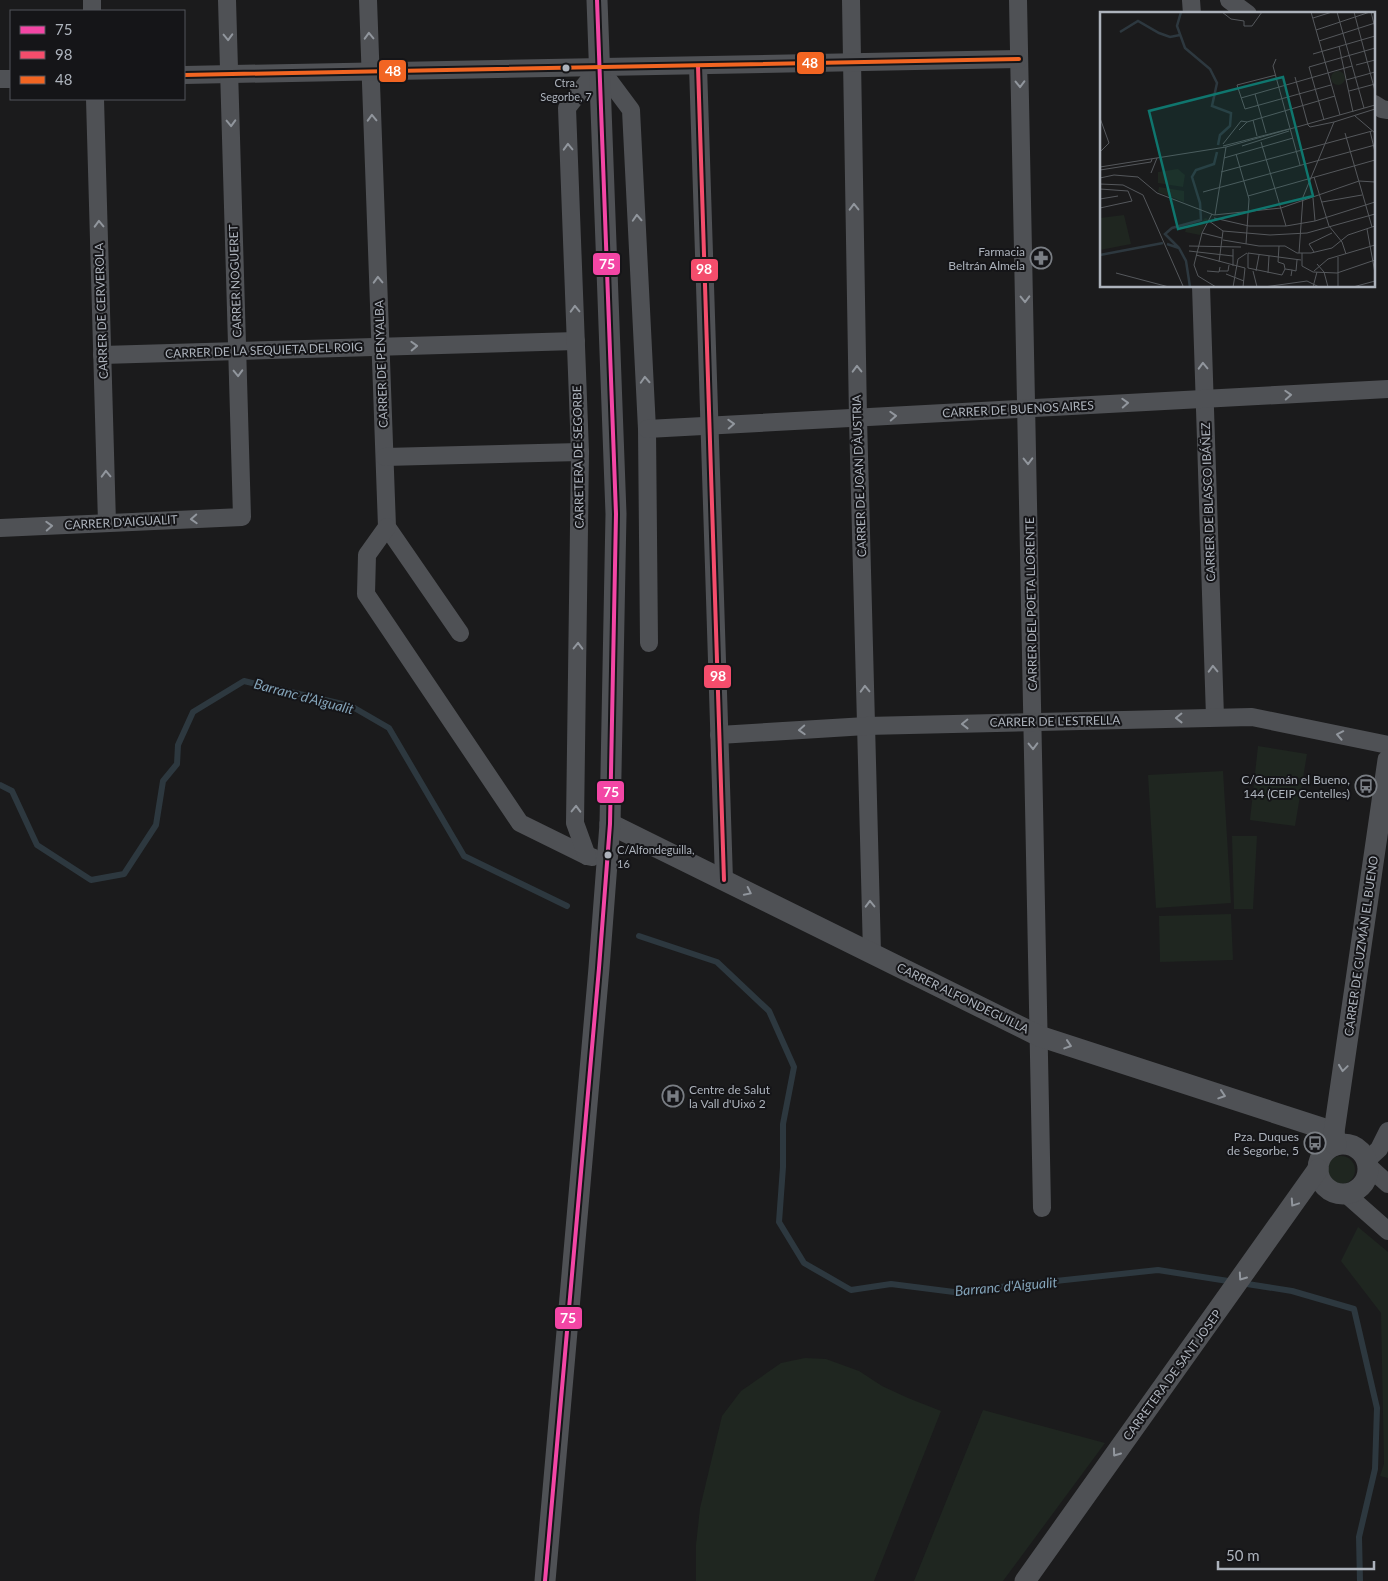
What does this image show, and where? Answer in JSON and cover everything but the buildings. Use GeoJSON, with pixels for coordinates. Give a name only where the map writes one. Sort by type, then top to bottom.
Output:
{"type":"FeatureCollection","features":[{"type":"Feature","properties":{"kind":"street","name":"CARRER NOGUERET"},"geometry":{"type":"LineString","coordinates":[[227,0],[242,516]]}},
{"type":"Feature","properties":{"kind":"street","name":"CARRER DE PENYALBA"},"geometry":{"type":"LineString","coordinates":[[368,0],[387,527]]}},
{"type":"Feature","properties":{"kind":"street"},"geometry":{"type":"LineString","coordinates":[[545,1581],[610,824],[616,514],[597,0]]}},
{"type":"Feature","properties":{"kind":"street","name":"CARRER DE JOAN D'ÀUSTRIA"},"geometry":{"type":"LineString","coordinates":[[851,0],[858,418],[872,953]]}},
{"type":"Feature","properties":{"kind":"street","name":"CARRER DEL POETA LLORENTE"},"geometry":{"type":"LineString","coordinates":[[1018,0],[1042,1208]]}},
{"type":"Feature","properties":{"kind":"street"},"geometry":{"type":"LineString","coordinates":[[1229,0],[1245,12]]}},
{"type":"Feature","properties":{"kind":"street"},"geometry":{"type":"LineString","coordinates":[[185,75],[1019,59]]}},
{"type":"Feature","properties":{"kind":"street"},"geometry":{"type":"LineString","coordinates":[[698,66],[724,880]]}},
{"type":"Feature","properties":{"kind":"street"},"geometry":{"type":"LineString","coordinates":[[599,68],[632,110],[647,429],[649,643]]}},
{"type":"Feature","properties":{"kind":"street","name":"CARRETERA DE SEGORBE"},"geometry":{"type":"LineString","coordinates":[[587,856],[576,823],[580,452],[567,108],[599,68]]}},
{"type":"Feature","properties":{"kind":"street","name":"CARRER DE CERVEROLA"},"geometry":{"type":"LineString","coordinates":[[95,100],[107,523]]}},
{"type":"Feature","properties":{"kind":"street"},"geometry":{"type":"LineString","coordinates":[[1376,105],[1388,110]]}},
{"type":"Feature","properties":{"kind":"street","name":"CARRER DE BLASCO IBÁÑEZ"},"geometry":{"type":"LineString","coordinates":[[1201,288],[1214,717]]}},
{"type":"Feature","properties":{"kind":"street","name":"CARRER DE LA SEQUIETA DEL ROIG"},"geometry":{"type":"LineString","coordinates":[[102,355],[576,341]]}},
{"type":"Feature","properties":{"kind":"street","name":"CARRER DE BUENOS AIRES"},"geometry":{"type":"LineString","coordinates":[[647,429],[1388,389]]}},
{"type":"Feature","properties":{"kind":"street"},"geometry":{"type":"LineString","coordinates":[[385,457],[580,452]]}},
{"type":"Feature","properties":{"kind":"street","name":"CARRER D'AIGUALIT"},"geometry":{"type":"LineString","coordinates":[[0,528],[242,516]]}},
{"type":"Feature","properties":{"kind":"street"},"geometry":{"type":"LineString","coordinates":[[460,633],[387,527],[367,555],[366,594],[520,823],[587,856],[608,860]]}},
{"type":"Feature","properties":{"kind":"street","name":"CARRER DE L'ESTRELLA"},"geometry":{"type":"LineString","coordinates":[[719,735],[866,726],[1252,717],[1388,745]]}},
{"type":"Feature","properties":{"kind":"street","name":"CARRER DE GUZMÁN EL BUENO"},"geometry":{"type":"LineString","coordinates":[[1335,1138],[1388,760]]}},
{"type":"Feature","properties":{"kind":"street","name":"CARRER ALFONDEGUILLA"},"geometry":{"type":"LineString","coordinates":[[610,824],[1039,1036],[1335,1138]]}},
{"type":"Feature","properties":{"kind":"street"},"geometry":{"type":"LineString","coordinates":[[1388,1131],[1379,1149],[1366,1163],[1367,1173],[1360,1187],[1346,1194],[1338,1194],[1326,1188],[1319,1176],[1318,1169],[1319,1161],[1335,1138],[1357,1149],[1366,1163],[1388,1184]]}},
{"type":"Feature","properties":{"kind":"street","name":"CARRETERA DE SANT JOSEP"},"geometry":{"type":"LineString","coordinates":[[1025,1581],[1318,1169]]}},
{"type":"Feature","properties":{"kind":"street"},"geometry":{"type":"LineString","coordinates":[[1346,1194],[1384,1225]]}},
{"type":"Feature","properties":{"kind":"shaded area"},"geometry":{"type":"Polygon","coordinates":[[[1258,746],[1307,754],[1295,826],[1250,820],[1258,746]]]}},
{"type":"Feature","properties":{"kind":"shaded area"},"geometry":{"type":"Polygon","coordinates":[[[1223,771],[1231,903],[1156,908],[1148,775],[1223,771]]]}},
{"type":"Feature","properties":{"kind":"shaded area"},"geometry":{"type":"Polygon","coordinates":[[[1232,836],[1257,836],[1253,909],[1234,909],[1232,836]]]}},
{"type":"Feature","properties":{"kind":"shaded area"},"geometry":{"type":"Polygon","coordinates":[[[1231,914],[1233,960],[1160,962],[1159,916],[1231,914]]]}},
{"type":"Feature","properties":{"kind":"shaded area"},"geometry":{"type":"Polygon","coordinates":[[[1341,1156],[1351,1160],[1355,1170],[1351,1180],[1341,1184],[1331,1180],[1327,1170],[1331,1160],[1341,1156]]]}},
{"type":"Feature","properties":{"kind":"shaded area"},"geometry":{"type":"Polygon","coordinates":[[[1358,1227],[1388,1252],[1388,1478],[1380,1476],[1384,1464],[1381,1313],[1341,1261],[1358,1227]]]}},
{"type":"Feature","properties":{"kind":"shaded area"},"geometry":{"type":"Polygon","coordinates":[[[805,1358],[826,1359],[859,1371],[882,1386],[941,1411],[874,1581],[696,1581],[696,1545],[700,1508],[722,1416],[741,1391],[781,1363],[805,1358]]]}},
{"type":"Feature","properties":{"kind":"shaded area"},"geometry":{"type":"Polygon","coordinates":[[[983,1410],[1105,1443],[1003,1581],[914,1581],[983,1410]]]}},
{"type":"Feature","properties":{"kind":"waterway","name":"Barranc d'Aigualit"},"geometry":{"type":"LineString","coordinates":[[0,785],[12,791],[37,845],[91,880],[124,874],[156,825],[163,781],[177,764],[178,745],[193,712],[244,681],[351,706],[389,728],[464,856],[567,906]]}},
{"type":"Feature","properties":{"kind":"waterway","name":"Barranc d'Aigualit"},"geometry":{"type":"LineString","coordinates":[[639,936],[717,962],[769,1011],[794,1067],[783,1124],[783,1167],[779,1222],[804,1263],[851,1290],[891,1284],[954,1292],[1158,1270],[1292,1291],[1354,1309],[1377,1408],[1375,1469],[1359,1537],[1360,1581]]}},
{"type":"Feature","properties":{"kind":"transit line","name":"75"},"geometry":{"type":"LineString","coordinates":[[545,1581],[610,824],[616,514],[597,0]]}},
{"type":"Feature","properties":{"kind":"transit line","name":"48"},"geometry":{"type":"LineString","coordinates":[[185,75],[1019,59]]}},
{"type":"Feature","properties":{"kind":"transit line","name":"98"},"geometry":{"type":"LineString","coordinates":[[698,66],[724,880]]}},
{"type":"Feature","properties":{"kind":"place","name":"Ctra. Segorbe, 7"},"geometry":{"type":"Point","coordinates":[566,68]}},
{"type":"Feature","properties":{"kind":"place","name":"Farmacia Beltrán Almela"},"geometry":{"type":"Point","coordinates":[1041,258]}},
{"type":"Feature","properties":{"kind":"place","name":"C/Guzmán el Bueno, 144 (CEIP Centelles)"},"geometry":{"type":"Point","coordinates":[1366,786]}},
{"type":"Feature","properties":{"kind":"place","name":"C/Alfondeguilla, 16"},"geometry":{"type":"Point","coordinates":[608,855]}},
{"type":"Feature","properties":{"kind":"place","name":"Centre de Salut la Vall d'Uixó 2"},"geometry":{"type":"Point","coordinates":[673,1096]}},
{"type":"Feature","properties":{"kind":"place","name":"Pza. Duques de Segorbe, 5"},"geometry":{"type":"Point","coordinates":[1315,1143]}}]}
